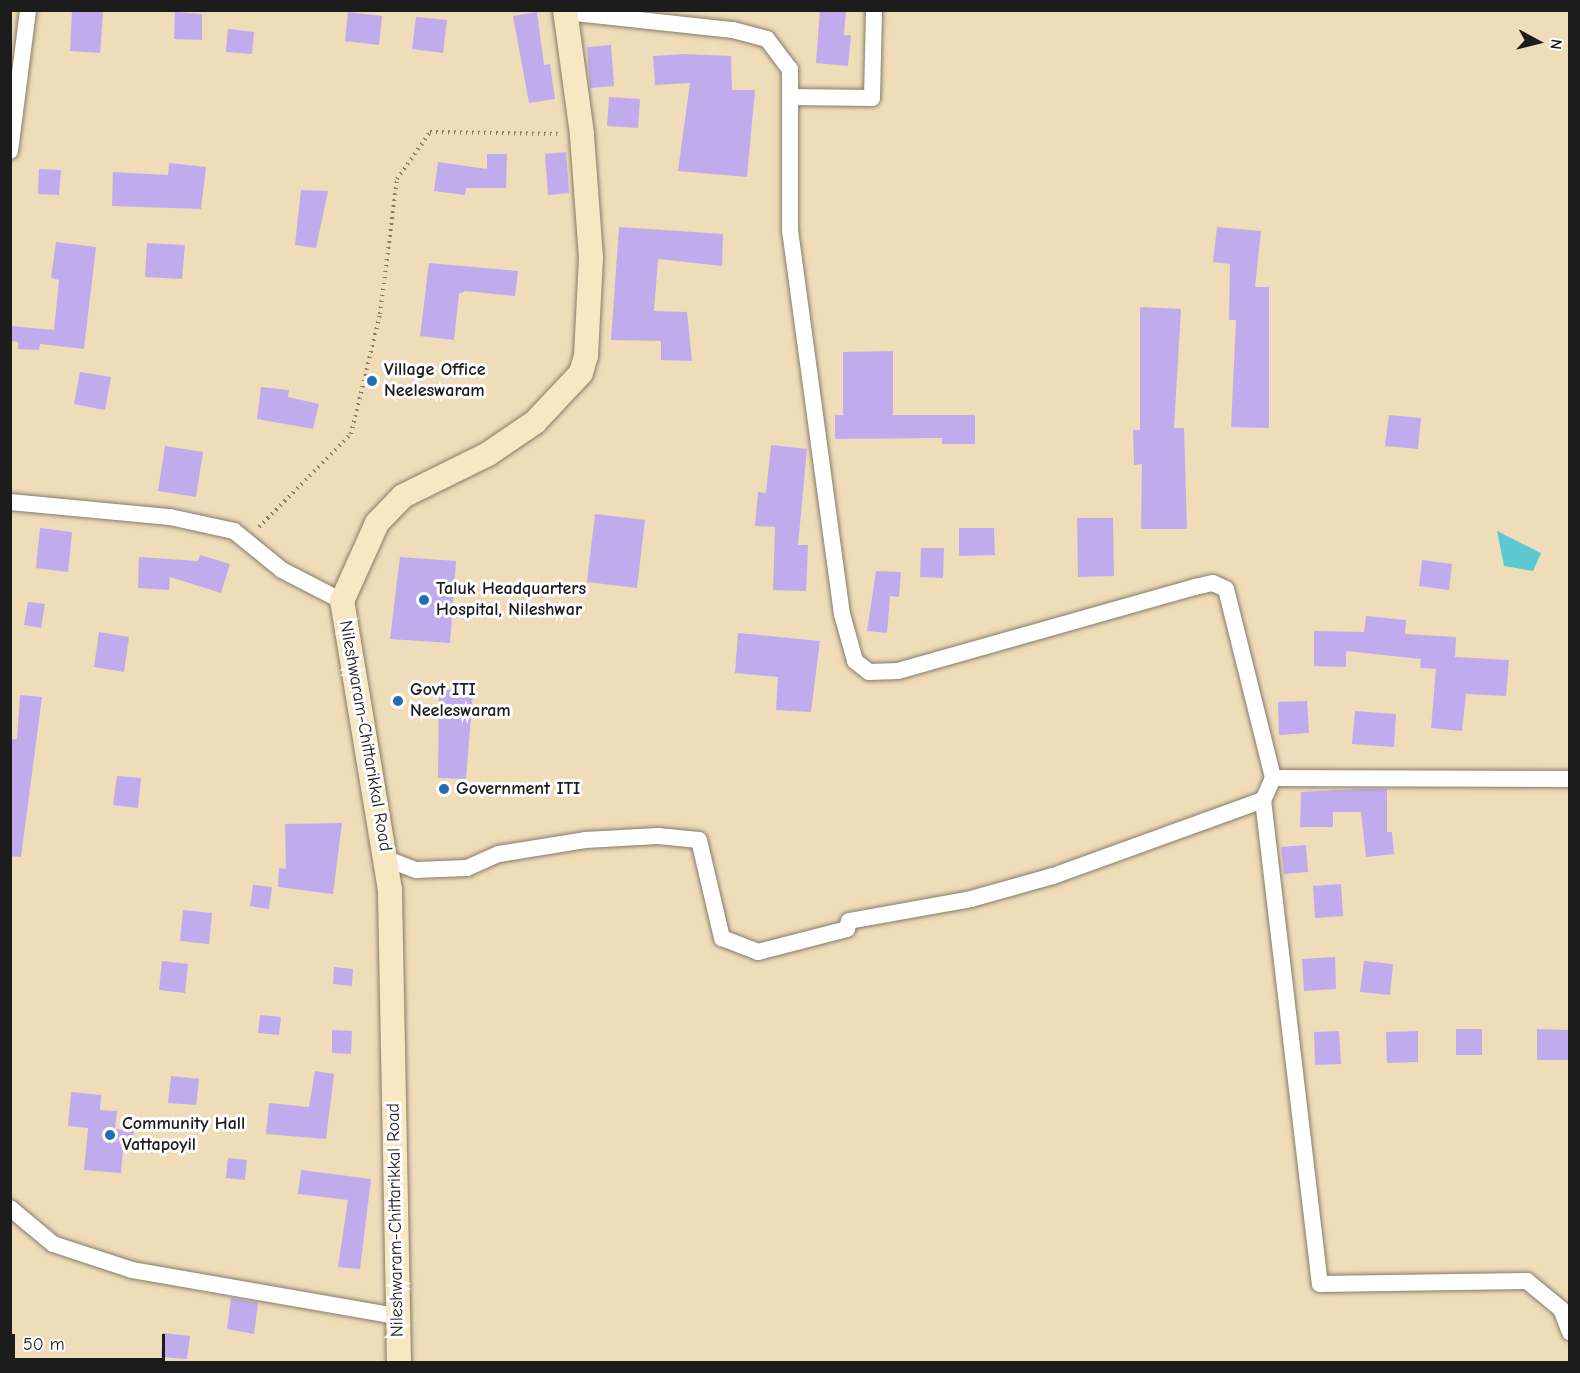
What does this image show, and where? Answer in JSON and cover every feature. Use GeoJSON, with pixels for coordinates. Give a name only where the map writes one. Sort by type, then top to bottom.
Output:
{"type":"FeatureCollection","features":[{"type":"Feature","properties":{"kind":"main road","name":"Nileshwaram-Chittarikkal Road"},"geometry":{"type":"LineString","coordinates":[[399,1362],[396,1316],[398,1197],[387,860],[342,601],[354,564],[377,523],[403,496],[516,435],[580,373],[586,356],[591,258],[582,134],[566,11]]}},
{"type":"Feature","properties":{"kind":"street"},"geometry":{"type":"LineString","coordinates":[[10,151],[28,10]]}},
{"type":"Feature","properties":{"kind":"street"},"geometry":{"type":"LineString","coordinates":[[790,97],[872,98],[874,10]]}},
{"type":"Feature","properties":{"kind":"street"},"geometry":{"type":"LineString","coordinates":[[566,11],[733,30],[767,39],[790,69],[790,230],[842,614],[855,661],[869,672],[898,671],[1213,584],[1226,589],[1273,778],[1263,800],[1313,1259],[1320,1284],[1527,1281],[1561,1309],[1569,1332]]}},
{"type":"Feature","properties":{"kind":"street"},"geometry":{"type":"LineString","coordinates":[[10,502],[170,517],[234,531],[282,570],[342,601]]}},
{"type":"Feature","properties":{"kind":"street"},"geometry":{"type":"LineString","coordinates":[[1273,778],[1569,779]]}},
{"type":"Feature","properties":{"kind":"street"},"geometry":{"type":"LineString","coordinates":[[387,860],[416,870],[467,868],[499,854],[585,840],[658,836],[699,840],[722,938],[758,952],[847,929],[849,921],[971,899],[1053,876],[1124,848],[1155,844],[1263,800]]}},
{"type":"Feature","properties":{"kind":"street"},"geometry":{"type":"LineString","coordinates":[[10,1208],[53,1244],[132,1269],[396,1316]]}},
{"type":"Feature","properties":{"kind":"path"},"geometry":{"type":"LineString","coordinates":[[234,531],[263,526],[351,434],[380,314],[397,179],[430,132],[582,134]]}},
{"type":"Feature","properties":{"kind":"water"},"geometry":{"type":"Polygon","coordinates":[[[1497,531],[1541,553],[1533,571],[1504,566],[1497,531]]]}},
{"type":"Feature","properties":{"kind":"building"},"geometry":{"type":"Polygon","coordinates":[[[72,10],[103,12],[100,53],[70,51],[72,10]]]}},
{"type":"Feature","properties":{"kind":"building"},"geometry":{"type":"Polygon","coordinates":[[[820,10],[846,10],[844,35],[851,35],[848,66],[816,63],[820,10]]]}},
{"type":"Feature","properties":{"kind":"building"},"geometry":{"type":"Polygon","coordinates":[[[175,12],[202,14],[202,40],[174,39],[175,12]]]}},
{"type":"Feature","properties":{"kind":"building"},"geometry":{"type":"Polygon","coordinates":[[[348,12],[382,16],[379,45],[345,41],[348,12]]]}},
{"type":"Feature","properties":{"kind":"building"},"geometry":{"type":"Polygon","coordinates":[[[537,12],[544,65],[550,64],[555,99],[529,103],[513,16],[537,12]]]}},
{"type":"Feature","properties":{"kind":"building"},"geometry":{"type":"Polygon","coordinates":[[[416,17],[447,20],[443,53],[412,49],[416,17]]]}},
{"type":"Feature","properties":{"kind":"building"},"geometry":{"type":"Polygon","coordinates":[[[228,29],[254,32],[252,54],[226,52],[228,29]]]}},
{"type":"Feature","properties":{"kind":"building"},"geometry":{"type":"Polygon","coordinates":[[[611,45],[614,86],[590,88],[587,47],[611,45]]]}},
{"type":"Feature","properties":{"kind":"building"},"geometry":{"type":"Polygon","coordinates":[[[685,54],[731,56],[732,90],[755,90],[747,177],[678,171],[690,83],[655,85],[653,56],[685,54]]]}},
{"type":"Feature","properties":{"kind":"building"},"geometry":{"type":"Polygon","coordinates":[[[609,97],[640,99],[638,128],[607,126],[609,97]]]}},
{"type":"Feature","properties":{"kind":"building"},"geometry":{"type":"Polygon","coordinates":[[[566,152],[569,193],[548,195],[545,154],[566,152]]]}},
{"type":"Feature","properties":{"kind":"building"},"geometry":{"type":"Polygon","coordinates":[[[487,154],[507,154],[506,188],[466,188],[465,195],[434,191],[438,162],[487,169],[487,154]]]}},
{"type":"Feature","properties":{"kind":"building"},"geometry":{"type":"Polygon","coordinates":[[[169,163],[206,167],[201,209],[112,206],[113,172],[168,175],[169,163]]]}},
{"type":"Feature","properties":{"kind":"building"},"geometry":{"type":"Polygon","coordinates":[[[39,169],[61,170],[59,195],[38,194],[39,169]]]}},
{"type":"Feature","properties":{"kind":"building"},"geometry":{"type":"Polygon","coordinates":[[[301,190],[328,191],[316,248],[295,245],[301,190]]]}},
{"type":"Feature","properties":{"kind":"building"},"geometry":{"type":"Polygon","coordinates":[[[619,227],[723,234],[722,266],[658,259],[654,311],[687,312],[692,361],[661,360],[661,341],[611,340],[619,227]]]}},
{"type":"Feature","properties":{"kind":"building"},"geometry":{"type":"Polygon","coordinates":[[[1217,227],[1261,231],[1255,287],[1269,287],[1269,428],[1231,427],[1236,320],[1229,320],[1230,264],[1213,262],[1217,227]]]}},
{"type":"Feature","properties":{"kind":"building"},"geometry":{"type":"Polygon","coordinates":[[[56,242],[96,247],[84,349],[40,344],[39,350],[18,349],[18,342],[10,341],[10,326],[54,330],[59,280],[51,278],[56,242]]]}},
{"type":"Feature","properties":{"kind":"building"},"geometry":{"type":"Polygon","coordinates":[[[147,243],[185,245],[182,279],[145,277],[147,243]]]}},
{"type":"Feature","properties":{"kind":"building"},"geometry":{"type":"Polygon","coordinates":[[[429,263],[518,271],[515,296],[465,291],[459,294],[454,340],[420,336],[429,263]]]}},
{"type":"Feature","properties":{"kind":"building"},"geometry":{"type":"Polygon","coordinates":[[[1140,307],[1181,309],[1174,428],[1184,428],[1187,529],[1141,529],[1142,464],[1134,465],[1133,430],[1140,430],[1140,307]]]}},
{"type":"Feature","properties":{"kind":"building"},"geometry":{"type":"Polygon","coordinates":[[[893,351],[893,415],[975,415],[975,444],[942,444],[942,438],[835,439],[835,415],[843,415],[843,352],[893,351]]]}},
{"type":"Feature","properties":{"kind":"building"},"geometry":{"type":"Polygon","coordinates":[[[80,372],[111,377],[105,410],[74,404],[80,372]]]}},
{"type":"Feature","properties":{"kind":"building"},"geometry":{"type":"Polygon","coordinates":[[[261,387],[289,390],[288,397],[319,404],[313,429],[257,419],[261,387]]]}},
{"type":"Feature","properties":{"kind":"building"},"geometry":{"type":"Polygon","coordinates":[[[1389,415],[1421,418],[1418,449],[1385,446],[1389,415]]]}},
{"type":"Feature","properties":{"kind":"building"},"geometry":{"type":"Polygon","coordinates":[[[771,445],[807,449],[798,545],[808,545],[806,591],[773,590],[775,527],[755,526],[758,492],[766,493],[771,445]]]}},
{"type":"Feature","properties":{"kind":"building"},"geometry":{"type":"Polygon","coordinates":[[[165,446],[203,452],[196,497],[158,491],[165,446]]]}},
{"type":"Feature","properties":{"kind":"building"},"geometry":{"type":"Polygon","coordinates":[[[595,514],[645,520],[637,588],[587,582],[595,514]]]}},
{"type":"Feature","properties":{"kind":"building"},"geometry":{"type":"Polygon","coordinates":[[[1077,518],[1113,518],[1114,576],[1078,577],[1077,518]]]}},
{"type":"Feature","properties":{"kind":"building"},"geometry":{"type":"Polygon","coordinates":[[[40,528],[72,532],[68,572],[36,568],[40,528]]]}},
{"type":"Feature","properties":{"kind":"building"},"geometry":{"type":"Polygon","coordinates":[[[959,528],[994,528],[995,555],[959,556],[959,528]]]}},
{"type":"Feature","properties":{"kind":"building"},"geometry":{"type":"Polygon","coordinates":[[[921,548],[944,548],[943,578],[920,577],[921,548]]]}},
{"type":"Feature","properties":{"kind":"building"},"geometry":{"type":"Polygon","coordinates":[[[200,555],[230,564],[221,593],[170,577],[169,590],[138,588],[139,557],[198,561],[200,555]]]}},
{"type":"Feature","properties":{"kind":"building","name":"Taluk Headquarters Hospital, Nileshwar"},"geometry":{"type":"Polygon","coordinates":[[[400,557],[456,561],[450,643],[390,639],[400,557]]]}},
{"type":"Feature","properties":{"kind":"building"},"geometry":{"type":"Polygon","coordinates":[[[1422,560],[1452,564],[1449,590],[1419,586],[1422,560]]]}},
{"type":"Feature","properties":{"kind":"building"},"geometry":{"type":"Polygon","coordinates":[[[876,571],[901,572],[899,597],[890,596],[887,633],[867,631],[876,571]]]}},
{"type":"Feature","properties":{"kind":"building"},"geometry":{"type":"Polygon","coordinates":[[[28,602],[45,604],[41,628],[24,625],[28,602]]]}},
{"type":"Feature","properties":{"kind":"building"},"geometry":{"type":"Polygon","coordinates":[[[1366,616],[1406,620],[1405,634],[1456,637],[1455,657],[1509,660],[1506,696],[1466,694],[1462,731],[1431,728],[1436,669],[1420,668],[1421,659],[1346,651],[1346,667],[1314,666],[1314,631],[1364,632],[1366,616]]]}},
{"type":"Feature","properties":{"kind":"building"},"geometry":{"type":"Polygon","coordinates":[[[99,632],[129,637],[124,672],[94,667],[99,632]]]}},
{"type":"Feature","properties":{"kind":"building"},"geometry":{"type":"Polygon","coordinates":[[[738,633],[820,641],[811,712],[776,710],[778,677],[735,673],[738,633]]]}},
{"type":"Feature","properties":{"kind":"building"},"geometry":{"type":"Polygon","coordinates":[[[439,689],[473,692],[466,779],[438,778],[439,689]]]}},
{"type":"Feature","properties":{"kind":"building"},"geometry":{"type":"Polygon","coordinates":[[[20,695],[42,697],[21,857],[10,856],[10,739],[17,739],[20,695]]]}},
{"type":"Feature","properties":{"kind":"building"},"geometry":{"type":"Polygon","coordinates":[[[1307,701],[1309,733],[1279,735],[1278,702],[1307,701]]]}},
{"type":"Feature","properties":{"kind":"building"},"geometry":{"type":"Polygon","coordinates":[[[1355,711],[1396,714],[1394,747],[1352,744],[1355,711]]]}},
{"type":"Feature","properties":{"kind":"building"},"geometry":{"type":"Polygon","coordinates":[[[117,776],[141,778],[138,808],[113,805],[117,776]]]}},
{"type":"Feature","properties":{"kind":"building"},"geometry":{"type":"Polygon","coordinates":[[[1387,789],[1387,832],[1392,832],[1394,854],[1366,857],[1361,812],[1333,812],[1333,827],[1300,827],[1301,792],[1387,789]]]}},
{"type":"Feature","properties":{"kind":"building"},"geometry":{"type":"Polygon","coordinates":[[[342,823],[333,894],[278,887],[279,868],[286,869],[285,824],[342,823]]]}},
{"type":"Feature","properties":{"kind":"building"},"geometry":{"type":"Polygon","coordinates":[[[1306,845],[1308,872],[1284,874],[1281,847],[1306,845]]]}},
{"type":"Feature","properties":{"kind":"building"},"geometry":{"type":"Polygon","coordinates":[[[1341,884],[1343,916],[1315,918],[1313,886],[1341,884]]]}},
{"type":"Feature","properties":{"kind":"building"},"geometry":{"type":"Polygon","coordinates":[[[253,885],[272,887],[269,909],[250,906],[253,885]]]}},
{"type":"Feature","properties":{"kind":"building"},"geometry":{"type":"Polygon","coordinates":[[[183,910],[212,913],[209,944],[180,941],[183,910]]]}},
{"type":"Feature","properties":{"kind":"building"},"geometry":{"type":"Polygon","coordinates":[[[1335,957],[1336,989],[1304,991],[1302,959],[1335,957]]]}},
{"type":"Feature","properties":{"kind":"building"},"geometry":{"type":"Polygon","coordinates":[[[162,961],[188,964],[185,993],[159,990],[162,961]]]}},
{"type":"Feature","properties":{"kind":"building"},"geometry":{"type":"Polygon","coordinates":[[[1364,961],[1393,964],[1390,995],[1360,992],[1364,961]]]}},
{"type":"Feature","properties":{"kind":"building"},"geometry":{"type":"Polygon","coordinates":[[[334,967],[353,969],[352,986],[333,984],[334,967]]]}},
{"type":"Feature","properties":{"kind":"building"},"geometry":{"type":"Polygon","coordinates":[[[260,1015],[281,1017],[279,1035],[258,1033],[260,1015]]]}},
{"type":"Feature","properties":{"kind":"building"},"geometry":{"type":"Polygon","coordinates":[[[1456,1029],[1482,1029],[1482,1055],[1456,1055],[1456,1029]]]}},
{"type":"Feature","properties":{"kind":"building"},"geometry":{"type":"Polygon","coordinates":[[[1537,1029],[1569,1030],[1569,1060],[1537,1060],[1537,1029]]]}},
{"type":"Feature","properties":{"kind":"building"},"geometry":{"type":"Polygon","coordinates":[[[332,1030],[352,1031],[351,1054],[332,1053],[332,1030]]]}},
{"type":"Feature","properties":{"kind":"building"},"geometry":{"type":"Polygon","coordinates":[[[1339,1031],[1341,1064],[1315,1065],[1314,1032],[1339,1031]]]}},
{"type":"Feature","properties":{"kind":"building"},"geometry":{"type":"Polygon","coordinates":[[[1418,1031],[1418,1062],[1387,1063],[1386,1032],[1418,1031]]]}},
{"type":"Feature","properties":{"kind":"building"},"geometry":{"type":"Polygon","coordinates":[[[315,1071],[334,1074],[326,1139],[266,1134],[269,1103],[309,1107],[315,1071]]]}},
{"type":"Feature","properties":{"kind":"building"},"geometry":{"type":"Polygon","coordinates":[[[171,1076],[199,1079],[196,1105],[168,1103],[171,1076]]]}},
{"type":"Feature","properties":{"kind":"building","name":"Community Hall Vattapoyil"},"geometry":{"type":"Polygon","coordinates":[[[71,1092],[101,1095],[100,1110],[117,1111],[115,1129],[134,1130],[132,1150],[123,1149],[121,1173],[84,1170],[88,1128],[68,1126],[71,1092]]]}},
{"type":"Feature","properties":{"kind":"building"},"geometry":{"type":"Polygon","coordinates":[[[228,1158],[247,1160],[245,1180],[226,1178],[228,1158]]]}},
{"type":"Feature","properties":{"kind":"building"},"geometry":{"type":"Polygon","coordinates":[[[301,1170],[371,1179],[360,1269],[338,1267],[348,1200],[298,1194],[301,1170]]]}},
{"type":"Feature","properties":{"kind":"building"},"geometry":{"type":"Polygon","coordinates":[[[231,1298],[258,1303],[254,1334],[227,1329],[231,1298]]]}},
{"type":"Feature","properties":{"kind":"building"},"geometry":{"type":"Polygon","coordinates":[[[163,1333],[190,1336],[187,1359],[161,1357],[163,1333]]]}},
{"type":"Feature","properties":{"kind":"place","name":"Village Office Neeleswaram"},"geometry":{"type":"Point","coordinates":[372,381]}},
{"type":"Feature","properties":{"kind":"place","name":"Taluk Headquarters Hospital, Nileshwar"},"geometry":{"type":"Point","coordinates":[424,600]}},
{"type":"Feature","properties":{"kind":"place","name":"Govt ITI Neeleswaram"},"geometry":{"type":"Point","coordinates":[398,701]}},
{"type":"Feature","properties":{"kind":"place","name":"Government ITI"},"geometry":{"type":"Point","coordinates":[444,789]}},
{"type":"Feature","properties":{"kind":"place","name":"Community Hall Vattapoyil"},"geometry":{"type":"Point","coordinates":[110,1135]}}]}
